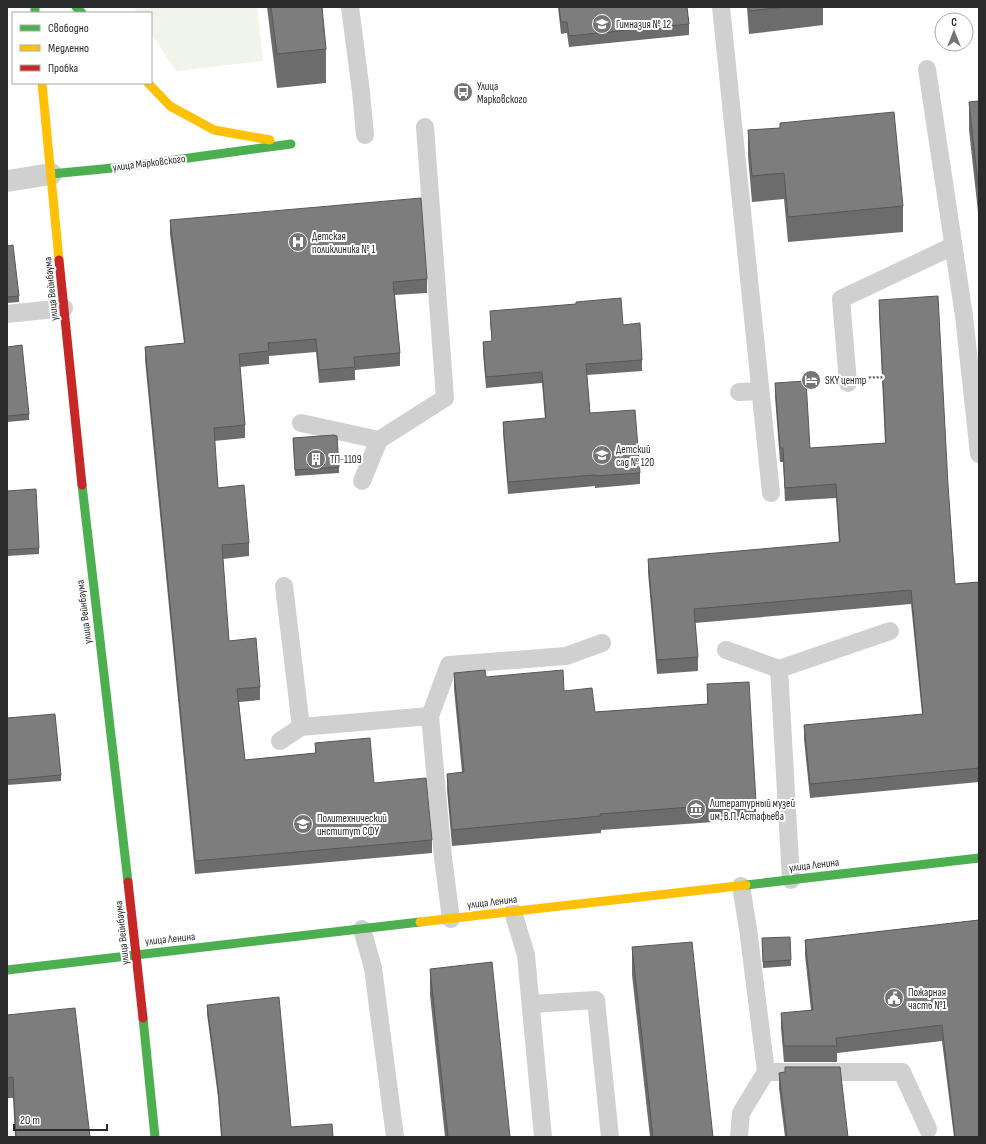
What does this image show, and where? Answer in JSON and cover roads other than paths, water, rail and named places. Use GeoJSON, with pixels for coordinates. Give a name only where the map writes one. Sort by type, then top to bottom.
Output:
{"type":"FeatureCollection","features":[{"type":"Feature","properties":{"kind":"main road","name":"улица Вейнбаума"},"geometry":{"type":"LineString","coordinates":[[42,84],[80,471],[136,954],[155,1137]]}},
{"type":"Feature","properties":{"kind":"main road","name":"улица Марковского"},"geometry":{"type":"LineString","coordinates":[[51,174],[123,167],[291,144],[214,130],[170,106],[149,84]]}},
{"type":"Feature","properties":{"kind":"main road","name":"улица Ленина"},"geometry":{"type":"LineString","coordinates":[[7,970],[979,858]]}},
{"type":"Feature","properties":{"kind":"street","name":"улица Марковского"},"geometry":{"type":"LineString","coordinates":[[7,181],[51,174]]}},
{"type":"Feature","properties":{"kind":"lane"},"geometry":{"type":"LineString","coordinates":[[350,7],[365,135]]}},
{"type":"Feature","properties":{"kind":"lane"},"geometry":{"type":"LineString","coordinates":[[721,7],[771,493]]}},
{"type":"Feature","properties":{"kind":"lane"},"geometry":{"type":"LineString","coordinates":[[927,69],[964,316],[979,454]]}},
{"type":"Feature","properties":{"kind":"lane"},"geometry":{"type":"LineString","coordinates":[[362,481],[379,440],[445,398],[425,127]]}},
{"type":"Feature","properties":{"kind":"lane"},"geometry":{"type":"LineString","coordinates":[[848,383],[841,299],[953,246]]}},
{"type":"Feature","properties":{"kind":"lane"},"geometry":{"type":"LineString","coordinates":[[7,314],[64,308]]}},
{"type":"Feature","properties":{"kind":"lane"},"geometry":{"type":"LineString","coordinates":[[739,392],[760,390]]}},
{"type":"Feature","properties":{"kind":"lane"},"geometry":{"type":"LineString","coordinates":[[302,422],[379,440]]}},
{"type":"Feature","properties":{"kind":"lane"},"geometry":{"type":"LineString","coordinates":[[284,586],[301,727]]}},
{"type":"Feature","properties":{"kind":"lane"},"geometry":{"type":"LineString","coordinates":[[726,650],[779,669],[890,631]]}},
{"type":"Feature","properties":{"kind":"lane"},"geometry":{"type":"LineString","coordinates":[[451,919],[443,858],[430,716],[449,666],[566,656],[602,643]]}},
{"type":"Feature","properties":{"kind":"lane"},"geometry":{"type":"LineString","coordinates":[[779,669],[791,880]]}},
{"type":"Feature","properties":{"kind":"lane"},"geometry":{"type":"LineString","coordinates":[[280,741],[301,727],[430,716]]}},
{"type":"Feature","properties":{"kind":"lane"},"geometry":{"type":"LineString","coordinates":[[739,1137],[741,1113],[766,1072],[748,929],[741,886]]}},
{"type":"Feature","properties":{"kind":"lane"},"geometry":{"type":"LineString","coordinates":[[513,912],[526,955],[543,1137]]}},
{"type":"Feature","properties":{"kind":"lane"},"geometry":{"type":"LineString","coordinates":[[362,929],[373,968],[395,1137]]}},
{"type":"Feature","properties":{"kind":"lane"},"geometry":{"type":"LineString","coordinates":[[531,1004],[596,1000],[610,1137]]}},
{"type":"Feature","properties":{"kind":"lane"},"geometry":{"type":"LineString","coordinates":[[766,1072],[902,1072],[928,1129]]}},
{"type":"Feature","properties":{"kind":"place","name":"Гимназия № 12"},"geometry":{"type":"Point","coordinates":[602,24]}},
{"type":"Feature","properties":{"kind":"place","name":"Улица Марковского"},"geometry":{"type":"Point","coordinates":[463,92]}},
{"type":"Feature","properties":{"kind":"place","name":"Детская поликлиника № 1"},"geometry":{"type":"Point","coordinates":[298,242]}},
{"type":"Feature","properties":{"kind":"place","name":"SKY центр ****"},"geometry":{"type":"Point","coordinates":[811,380]}},
{"type":"Feature","properties":{"kind":"place","name":"Детский сад № 120"},"geometry":{"type":"Point","coordinates":[602,455]}},
{"type":"Feature","properties":{"kind":"place","name":"ТП-1109"},"geometry":{"type":"Point","coordinates":[316,459]}},
{"type":"Feature","properties":{"kind":"place","name":"Литературный музей им. В.П. Астафьева"},"geometry":{"type":"Point","coordinates":[696,809]}},
{"type":"Feature","properties":{"kind":"place","name":"Политехнический институт СФУ"},"geometry":{"type":"Point","coordinates":[303,824]}},
{"type":"Feature","properties":{"kind":"place","name":"Пожарная часть №1"},"geometry":{"type":"Point","coordinates":[894,998]}}]}
